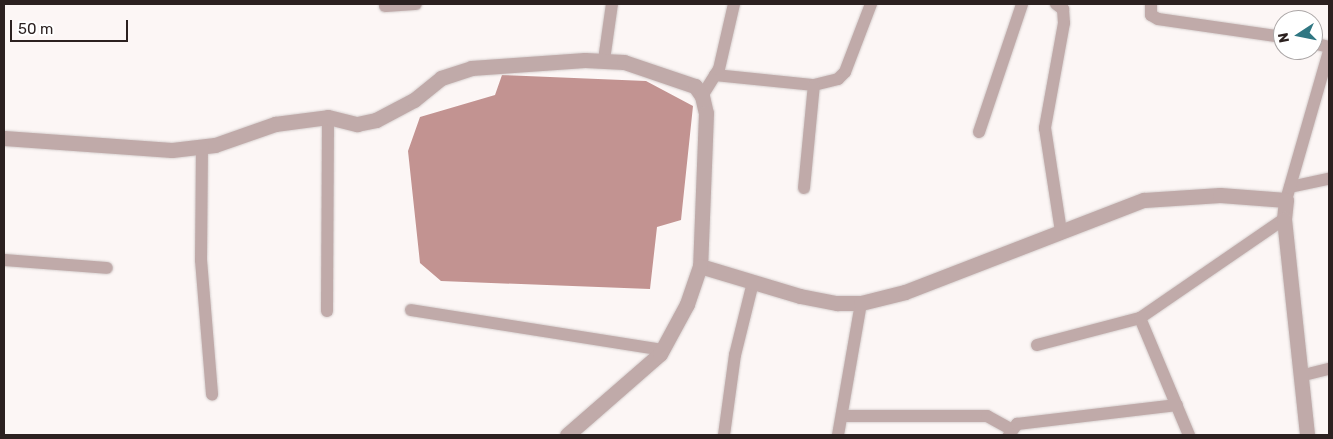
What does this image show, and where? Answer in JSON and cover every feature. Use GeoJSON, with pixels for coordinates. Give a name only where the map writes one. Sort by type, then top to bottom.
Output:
{"type":"FeatureCollection","features":[{"type":"Feature","properties":{"kind":"street"},"geometry":{"type":"LineString","coordinates":[[385,6],[416,4]]}},
{"type":"Feature","properties":{"kind":"street"},"geometry":{"type":"LineString","coordinates":[[604,60],[612,4]]}},
{"type":"Feature","properties":{"kind":"street"},"geometry":{"type":"LineString","coordinates":[[702,96],[715,75],[734,4]]}},
{"type":"Feature","properties":{"kind":"street"},"geometry":{"type":"LineString","coordinates":[[715,75],[814,85],[828,83],[845,72],[871,4]]}},
{"type":"Feature","properties":{"kind":"street"},"geometry":{"type":"LineString","coordinates":[[979,132],[1022,4]]}},
{"type":"Feature","properties":{"kind":"street"},"geometry":{"type":"LineString","coordinates":[[1056,4],[1064,9],[1064,23],[1045,128],[1062,231]]}},
{"type":"Feature","properties":{"kind":"street"},"geometry":{"type":"LineString","coordinates":[[1151,4],[1152,15],[1158,18],[1273,35]]}},
{"type":"Feature","properties":{"kind":"street"},"geometry":{"type":"LineString","coordinates":[[1307,435],[1284,218],[1288,194],[1329,51]]}},
{"type":"Feature","properties":{"kind":"street"},"geometry":{"type":"LineString","coordinates":[[4,138],[172,150],[202,146],[275,124],[328,118],[357,124],[376,120],[414,100],[441,78],[471,68],[604,60],[695,86],[702,96],[706,113],[700,266],[687,304],[663,350],[567,435]]}},
{"type":"Feature","properties":{"kind":"street"},"geometry":{"type":"LineString","coordinates":[[804,188],[814,85]]}},
{"type":"Feature","properties":{"kind":"street"},"geometry":{"type":"LineString","coordinates":[[327,311],[328,118]]}},
{"type":"Feature","properties":{"kind":"street"},"geometry":{"type":"LineString","coordinates":[[202,146],[201,260],[212,395]]}},
{"type":"Feature","properties":{"kind":"street"},"geometry":{"type":"LineString","coordinates":[[700,266],[800,296],[861,303],[905,292],[1144,200],[1220,195],[1288,194],[1329,179]]}},
{"type":"Feature","properties":{"kind":"street"},"geometry":{"type":"LineString","coordinates":[[1037,345],[1140,318],[1284,218]]}},
{"type":"Feature","properties":{"kind":"street"},"geometry":{"type":"LineString","coordinates":[[4,260],[107,268]]}},
{"type":"Feature","properties":{"kind":"street"},"geometry":{"type":"LineString","coordinates":[[724,435],[735,355],[753,282]]}},
{"type":"Feature","properties":{"kind":"street"},"geometry":{"type":"LineString","coordinates":[[838,435],[861,303]]}},
{"type":"Feature","properties":{"kind":"street"},"geometry":{"type":"LineString","coordinates":[[411,310],[663,350]]}},
{"type":"Feature","properties":{"kind":"street"},"geometry":{"type":"LineString","coordinates":[[1140,318],[1189,435]]}},
{"type":"Feature","properties":{"kind":"street"},"geometry":{"type":"LineString","coordinates":[[1300,376],[1329,369]]}},
{"type":"Feature","properties":{"kind":"street"},"geometry":{"type":"LineString","coordinates":[[842,416],[987,416],[1009,432],[1024,423],[1177,405]]}},
{"type":"Feature","properties":{"kind":"shaded area"},"geometry":{"type":"Polygon","coordinates":[[[502,75],[646,81],[693,106],[681,220],[657,227],[650,289],[441,281],[420,263],[408,151],[420,117],[495,95],[502,75]]]}}]}
